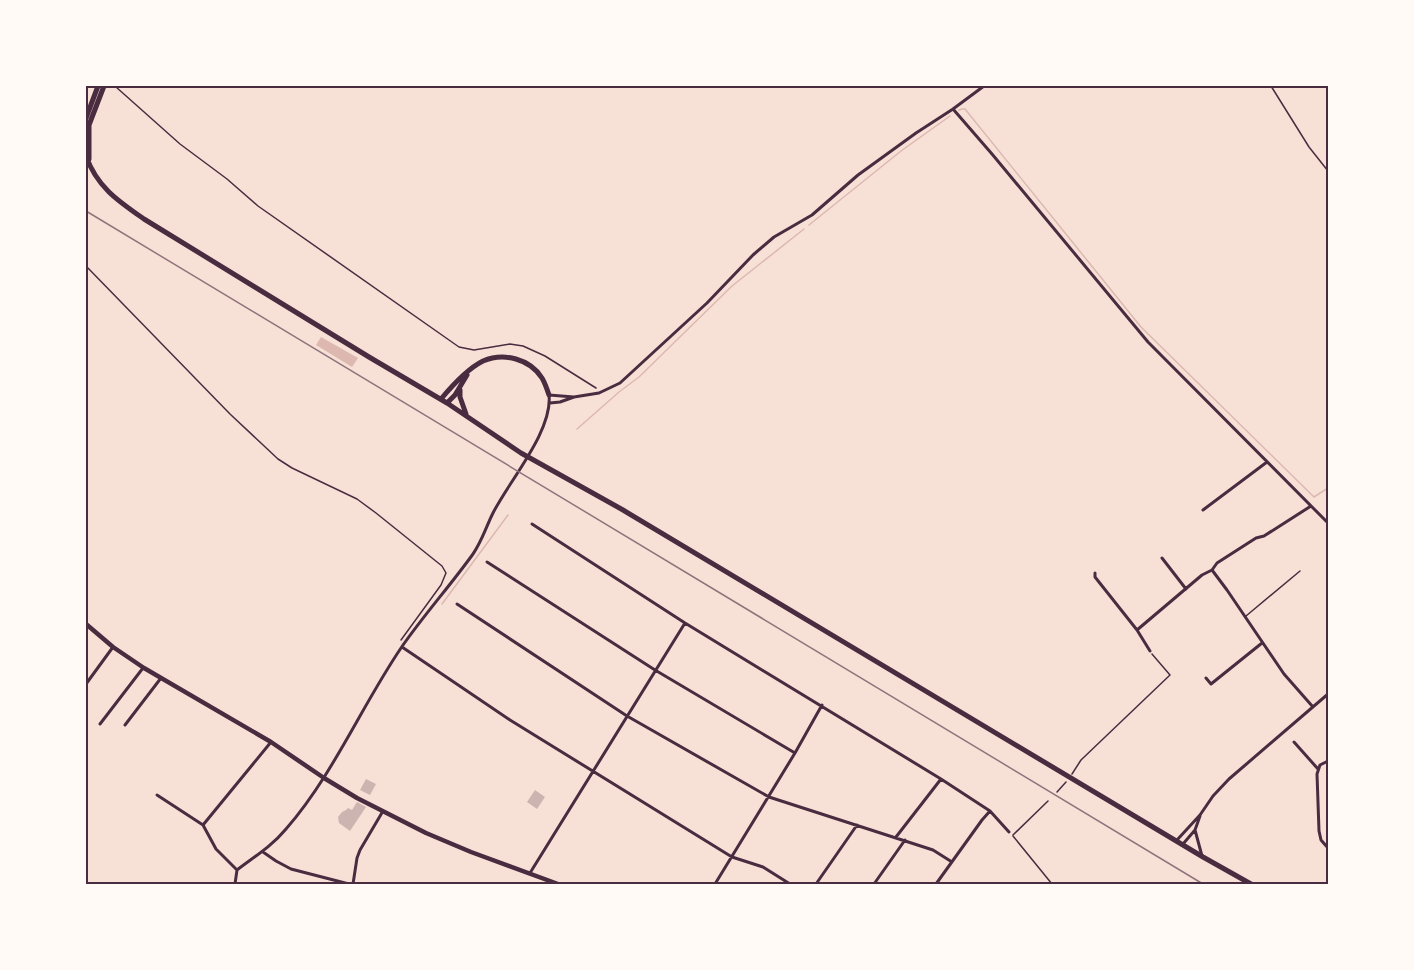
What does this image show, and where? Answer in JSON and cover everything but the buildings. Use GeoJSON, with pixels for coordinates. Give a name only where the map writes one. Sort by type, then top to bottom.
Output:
{"type":"FeatureCollection","features":[{"type":"Feature","properties":{"kind":"main road"},"geometry":{"type":"LineString","coordinates":[[86,118],[98,86]]}},
{"type":"Feature","properties":{"kind":"main road"},"geometry":{"type":"LineString","coordinates":[[86,163],[89,125],[104,86]]}},
{"type":"Feature","properties":{"kind":"main road"},"geometry":{"type":"LineString","coordinates":[[86,156],[86,163],[105,189],[144,219],[444,401],[521,453],[623,510],[1251,885]]}},
{"type":"Feature","properties":{"kind":"main road"},"geometry":{"type":"LineString","coordinates":[[444,401],[450,389],[468,373],[483,362],[503,357],[522,361],[536,370],[545,383],[549,395]]}},
{"type":"Feature","properties":{"kind":"main road"},"geometry":{"type":"LineString","coordinates":[[444,401],[453,398],[460,390],[468,373]]}},
{"type":"Feature","properties":{"kind":"main road"},"geometry":{"type":"LineString","coordinates":[[460,390],[460,397],[467,416]]}},
{"type":"Feature","properties":{"kind":"main road"},"geometry":{"type":"LineString","coordinates":[[86,624],[143,668],[271,742],[324,778],[383,811],[444,840],[558,885]]}},
{"type":"Feature","properties":{"kind":"street"},"geometry":{"type":"LineString","coordinates":[[550,403],[599,393],[627,378],[774,237],[812,215],[858,175],[984,86]]}},
{"type":"Feature","properties":{"kind":"street"},"geometry":{"type":"LineString","coordinates":[[953,109],[1148,342],[1329,523]]}},
{"type":"Feature","properties":{"kind":"street"},"geometry":{"type":"LineString","coordinates":[[235,885],[237,870],[263,852],[285,830],[324,778],[402,647],[475,552],[492,515],[545,422],[550,403],[549,395],[574,397]]}},
{"type":"Feature","properties":{"kind":"street"},"geometry":{"type":"LineString","coordinates":[[1203,510],[1268,462]]}},
{"type":"Feature","properties":{"kind":"street"},"geometry":{"type":"LineString","coordinates":[[1137,630],[1202,575],[1212,570],[1217,563],[1311,506]]}},
{"type":"Feature","properties":{"kind":"street"},"geometry":{"type":"LineString","coordinates":[[532,524],[685,623],[941,779],[990,811],[1009,832]]}},
{"type":"Feature","properties":{"kind":"street"},"geometry":{"type":"LineString","coordinates":[[1162,558],[1186,589]]}},
{"type":"Feature","properties":{"kind":"street"},"geometry":{"type":"LineString","coordinates":[[487,562],[655,670],[795,753]]}},
{"type":"Feature","properties":{"kind":"street"},"geometry":{"type":"LineString","coordinates":[[1212,570],[1284,674],[1314,707]]}},
{"type":"Feature","properties":{"kind":"street"},"geometry":{"type":"LineString","coordinates":[[1095,573],[1095,577],[1137,630],[1150,651]]}},
{"type":"Feature","properties":{"kind":"street"},"geometry":{"type":"LineString","coordinates":[[457,604],[627,716],[768,797],[905,840],[933,850],[952,862]]}},
{"type":"Feature","properties":{"kind":"street"},"geometry":{"type":"LineString","coordinates":[[530,873],[685,623]]}},
{"type":"Feature","properties":{"kind":"street"},"geometry":{"type":"LineString","coordinates":[[1206,678],[1211,684],[1262,643]]}},
{"type":"Feature","properties":{"kind":"street"},"geometry":{"type":"LineString","coordinates":[[86,684],[113,647]]}},
{"type":"Feature","properties":{"kind":"street"},"geometry":{"type":"LineString","coordinates":[[402,647],[506,717],[732,857],[763,867],[790,885]]}},
{"type":"Feature","properties":{"kind":"street"},"geometry":{"type":"LineString","coordinates":[[100,724],[143,668]]}},
{"type":"Feature","properties":{"kind":"street"},"geometry":{"type":"LineString","coordinates":[[125,725],[161,678]]}},
{"type":"Feature","properties":{"kind":"street"},"geometry":{"type":"LineString","coordinates":[[1179,843],[1221,787],[1329,694]]}},
{"type":"Feature","properties":{"kind":"street"},"geometry":{"type":"LineString","coordinates":[[716,885],[822,705]]}},
{"type":"Feature","properties":{"kind":"street"},"geometry":{"type":"LineString","coordinates":[[203,825],[271,742]]}},
{"type":"Feature","properties":{"kind":"street"},"geometry":{"type":"LineString","coordinates":[[1294,742],[1318,768],[1319,831],[1321,840],[1329,848]]}},
{"type":"Feature","properties":{"kind":"street"},"geometry":{"type":"LineString","coordinates":[[1318,768],[1329,761]]}},
{"type":"Feature","properties":{"kind":"street"},"geometry":{"type":"LineString","coordinates":[[896,837],[941,779]]}},
{"type":"Feature","properties":{"kind":"street"},"geometry":{"type":"LineString","coordinates":[[158,795],[203,825],[216,849],[237,870]]}},
{"type":"Feature","properties":{"kind":"street"},"geometry":{"type":"LineString","coordinates":[[353,885],[360,850],[383,811]]}},
{"type":"Feature","properties":{"kind":"street"},"geometry":{"type":"LineString","coordinates":[[936,885],[990,811]]}},
{"type":"Feature","properties":{"kind":"street"},"geometry":{"type":"LineString","coordinates":[[1179,843],[1195,830],[1200,815]]}},
{"type":"Feature","properties":{"kind":"street"},"geometry":{"type":"LineString","coordinates":[[816,885],[856,825]]}},
{"type":"Feature","properties":{"kind":"street"},"geometry":{"type":"LineString","coordinates":[[1195,830],[1203,857]]}},
{"type":"Feature","properties":{"kind":"street"},"geometry":{"type":"LineString","coordinates":[[874,885],[905,840]]}},
{"type":"Feature","properties":{"kind":"street"},"geometry":{"type":"LineString","coordinates":[[263,852],[291,869],[349,885]]}},
{"type":"Feature","properties":{"kind":"street"},"geometry":{"type":"LineString","coordinates":[[539,885],[543,878]]}},
{"type":"Feature","properties":{"kind":"lane"},"geometry":{"type":"LineString","coordinates":[[1246,616],[1300,571]]}},
{"type":"Feature","properties":{"kind":"path"},"geometry":{"type":"LineString","coordinates":[[1271,86],[1310,147],[1329,171]]}},
{"type":"Feature","properties":{"kind":"path"},"geometry":{"type":"LineString","coordinates":[[116,87],[180,144],[227,179],[258,206],[459,347],[474,350],[510,344],[523,346],[545,356],[596,387],[599,393]]}},
{"type":"Feature","properties":{"kind":"path"},"geometry":{"type":"LineString","coordinates":[[86,266],[268,451],[292,468],[357,500],[442,566],[446,573],[445,578],[401,639],[402,647]]}},
{"type":"Feature","properties":{"kind":"path"},"geometry":{"type":"LineString","coordinates":[[1072,774],[1081,760],[1170,675],[1150,651]]}},
{"type":"Feature","properties":{"kind":"path"},"geometry":{"type":"LineString","coordinates":[[1057,792],[1066,781]]}},
{"type":"Feature","properties":{"kind":"path"},"geometry":{"type":"LineString","coordinates":[[1048,801],[1012,836],[1052,885]]}},
{"type":"Feature","properties":{"kind":"shaded area"},"geometry":{"type":"Polygon","coordinates":[[[321,337],[358,358],[352,367],[316,345],[321,337]]]}},
{"type":"Feature","properties":{"kind":"waterway"},"geometry":{"type":"LineString","coordinates":[[959,110],[965,109],[1141,327],[1314,497],[1328,488]]}},
{"type":"Feature","properties":{"kind":"waterway"},"geometry":{"type":"LineString","coordinates":[[809,225],[901,151],[950,116]]}},
{"type":"Feature","properties":{"kind":"waterway"},"geometry":{"type":"LineString","coordinates":[[577,429],[639,377],[732,286],[804,229]]}},
{"type":"Feature","properties":{"kind":"waterway"},"geometry":{"type":"LineString","coordinates":[[442,604],[508,515]]}},
{"type":"Feature","properties":{"kind":"railway"},"geometry":{"type":"LineString","coordinates":[[86,211],[1203,884]]}}]}
